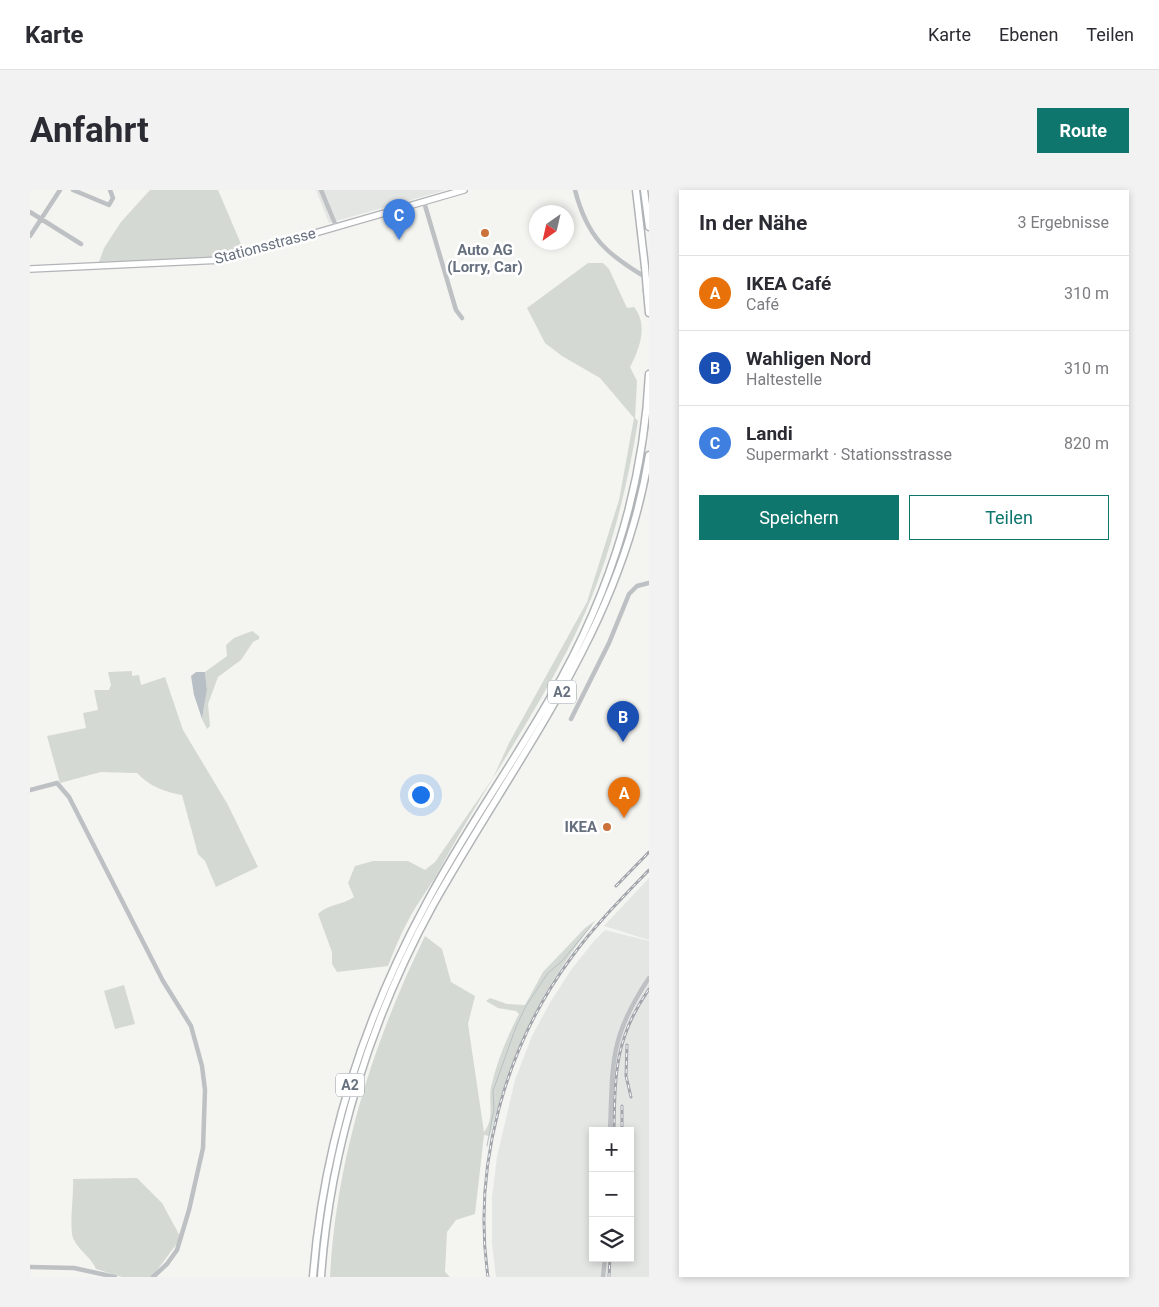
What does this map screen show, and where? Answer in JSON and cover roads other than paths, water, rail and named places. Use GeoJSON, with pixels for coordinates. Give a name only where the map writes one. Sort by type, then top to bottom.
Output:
{"type":"FeatureCollection","features":[{"type":"Feature","properties":{"kind":"highway"},"geometry":{"type":"LineString","coordinates":[[636,190],[649,313]]}},
{"type":"Feature","properties":{"kind":"highway"},"geometry":{"type":"LineString","coordinates":[[644,190],[649,227]]}},
{"type":"Feature","properties":{"kind":"highway","name":"A2"},"geometry":{"type":"LineString","coordinates":[[313,1277],[330,1164],[339,1124],[361,1050],[392,972],[425,905],[557,686],[597,606],[622,534],[638,470],[645,428],[649,374]]}},
{"type":"Feature","properties":{"kind":"highway","name":"A2"},"geometry":{"type":"LineString","coordinates":[[321,1277],[331,1199],[343,1143],[357,1088],[383,1013],[399,974],[436,902],[551,710],[589,641],[627,546],[649,455]]}},
{"type":"Feature","properties":{"kind":"main road","name":"Stationsstrasse"},"geometry":{"type":"LineString","coordinates":[[30,269],[210,262],[249,254],[336,226],[464,190]]}},
{"type":"Feature","properties":{"kind":"street"},"geometry":{"type":"LineString","coordinates":[[31,233],[60,190]]}},
{"type":"Feature","properties":{"kind":"street"},"geometry":{"type":"LineString","coordinates":[[73,190],[109,205],[114,198],[110,190]]}},
{"type":"Feature","properties":{"kind":"street"},"geometry":{"type":"LineString","coordinates":[[321,190],[336,226]]}},
{"type":"Feature","properties":{"kind":"street"},"geometry":{"type":"LineString","coordinates":[[576,192],[583,216],[598,242],[619,261],[649,279]]}},
{"type":"Feature","properties":{"kind":"street"},"geometry":{"type":"LineString","coordinates":[[424,202],[456,310],[462,318]]}},
{"type":"Feature","properties":{"kind":"street"},"geometry":{"type":"LineString","coordinates":[[30,212],[81,244]]}},
{"type":"Feature","properties":{"kind":"street"},"geometry":{"type":"LineString","coordinates":[[571,719],[609,643],[629,594],[637,586],[649,583]]}},
{"type":"Feature","properties":{"kind":"street"},"geometry":{"type":"LineString","coordinates":[[30,790],[58,783],[68,797],[163,981],[191,1026],[198,1046],[204,1090],[204,1132],[201,1157],[182,1238],[170,1260],[154,1277]]}},
{"type":"Feature","properties":{"kind":"street"},"geometry":{"type":"LineString","coordinates":[[610,1127],[611,1068],[616,1045],[626,1016],[649,978]]}},
{"type":"Feature","properties":{"kind":"street"},"geometry":{"type":"LineString","coordinates":[[603,1277],[605,1262]]}},
{"type":"Feature","properties":{"kind":"street"},"geometry":{"type":"LineString","coordinates":[[30,1267],[74,1268],[115,1277]]}},
{"type":"Feature","properties":{"kind":"waterway"},"geometry":{"type":"LineString","coordinates":[[487,1146],[494,1109],[493,1091],[516,1027],[526,1006],[548,973],[562,961],[591,926]]}},
{"type":"Feature","properties":{"kind":"railway"},"geometry":{"type":"LineString","coordinates":[[616,886],[649,852]]}},
{"type":"Feature","properties":{"kind":"railway"},"geometry":{"type":"LineString","coordinates":[[488,1277],[484,1235],[485,1193],[490,1151],[499,1109],[512,1069],[528,1030],[548,993],[571,958],[599,923],[649,870]]}},
{"type":"Feature","properties":{"kind":"railway"},"geometry":{"type":"LineString","coordinates":[[614,1127],[615,1091],[623,1040],[629,1024],[649,989]]}},
{"type":"Feature","properties":{"kind":"railway"},"geometry":{"type":"LineString","coordinates":[[627,1045],[626,1076],[631,1097]]}},
{"type":"Feature","properties":{"kind":"railway"},"geometry":{"type":"LineString","coordinates":[[622,1106],[622,1127]]}},
{"type":"Feature","properties":{"kind":"railway"},"geometry":{"type":"LineString","coordinates":[[609,1277],[610,1262]]}},
{"type":"Feature","properties":{"kind":"place","name":"Auto AG (Lorry, Car)"},"geometry":{"type":"Point","coordinates":[485,233]}},
{"type":"Feature","properties":{"kind":"place","name":"Landi"},"geometry":{"type":"Point","coordinates":[399,240]}},
{"type":"Feature","properties":{"kind":"place","name":"Wahligen Nord"},"geometry":{"type":"Point","coordinates":[623,742]}},
{"type":"Feature","properties":{"kind":"place","name":"IKEA Café"},"geometry":{"type":"Point","coordinates":[624,818]}},
{"type":"Feature","properties":{"kind":"place","name":"IKEA"},"geometry":{"type":"Point","coordinates":[607,827]}}]}
